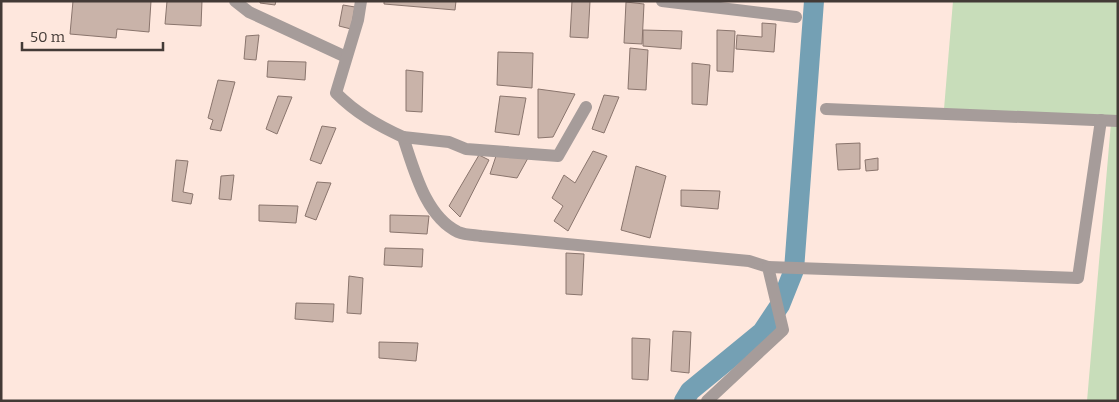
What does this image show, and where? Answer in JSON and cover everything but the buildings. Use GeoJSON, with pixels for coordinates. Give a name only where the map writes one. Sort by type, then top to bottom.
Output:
{"type":"FeatureCollection","features":[{"type":"Feature","properties":{"kind":"street"},"geometry":{"type":"LineString","coordinates":[[236,1],[250,12],[346,57]]}},
{"type":"Feature","properties":{"kind":"street"},"geometry":{"type":"LineString","coordinates":[[361,1],[358,20],[336,93],[352,109],[376,124],[403,137],[449,142],[466,150],[558,156],[586,107]]}},
{"type":"Feature","properties":{"kind":"street"},"geometry":{"type":"LineString","coordinates":[[662,1],[796,17]]}},
{"type":"Feature","properties":{"kind":"street"},"geometry":{"type":"LineString","coordinates":[[826,109],[1118,121]]}},
{"type":"Feature","properties":{"kind":"street"},"geometry":{"type":"LineString","coordinates":[[403,137],[416,174],[432,209],[444,222],[459,232],[750,261],[768,267],[1078,278],[1101,120]]}},
{"type":"Feature","properties":{"kind":"street"},"geometry":{"type":"LineString","coordinates":[[707,401],[783,330],[768,267]]}},
{"type":"Feature","properties":{"kind":"green space"},"geometry":{"type":"Polygon","coordinates":[[[953,1],[1118,1],[1118,401],[1087,401],[1111,123],[944,109],[953,1]]]}},
{"type":"Feature","properties":{"kind":"waterway"},"geometry":{"type":"LineString","coordinates":[[684,401],[690,391],[762,332],[780,305],[794,270],[814,1]]}}]}
